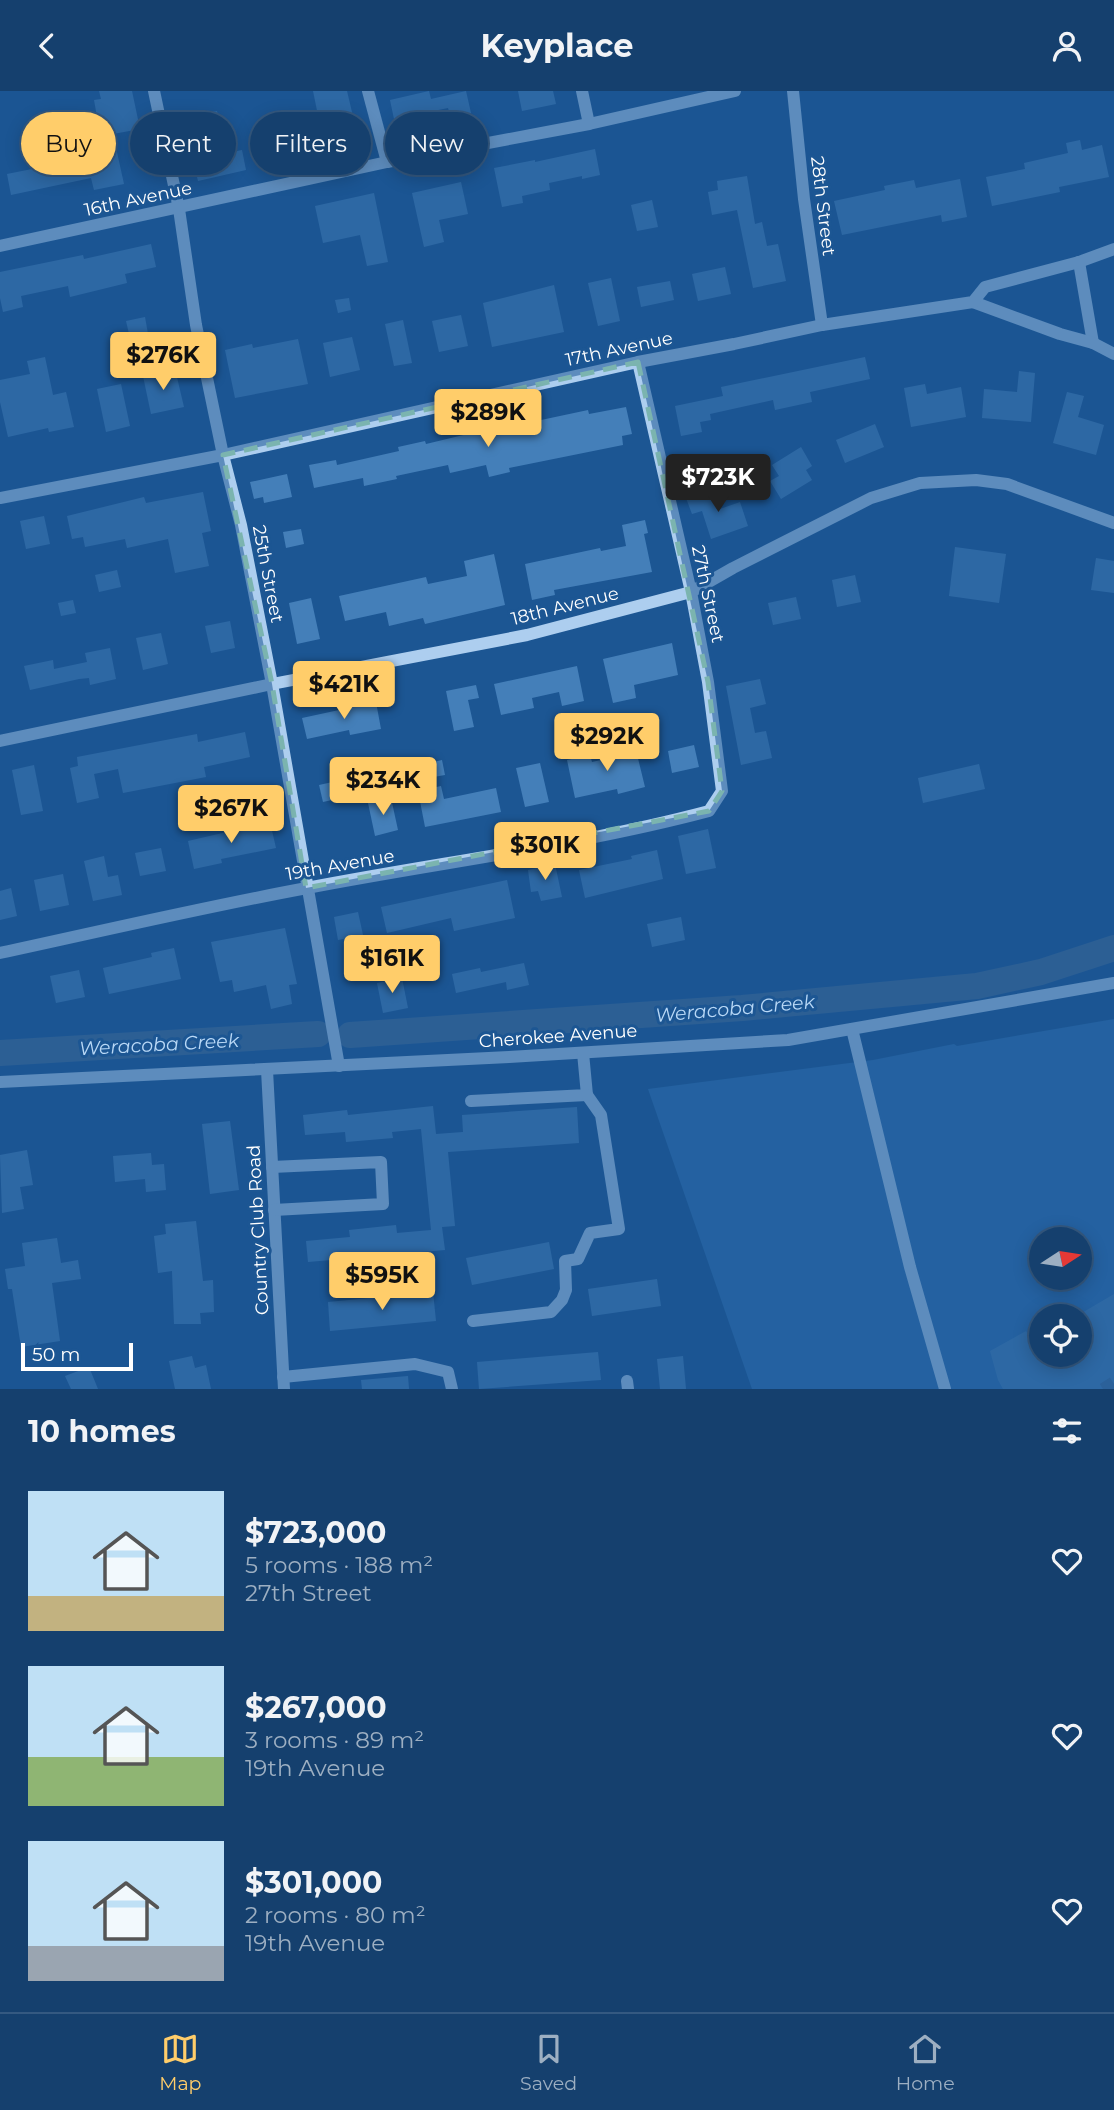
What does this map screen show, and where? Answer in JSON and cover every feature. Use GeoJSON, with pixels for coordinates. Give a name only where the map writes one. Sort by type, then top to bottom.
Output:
{"type":"FeatureCollection","features":[{"type":"Feature","properties":{"kind":"street","name":"25th Street"},"geometry":{"type":"LineString","coordinates":[[154,91],[179,209],[196,325],[223,456],[241,525],[272,684],[339,1066]]}},
{"type":"Feature","properties":{"kind":"street"},"geometry":{"type":"LineString","coordinates":[[368,91],[385,155]]}},
{"type":"Feature","properties":{"kind":"street"},"geometry":{"type":"LineString","coordinates":[[582,91],[589,124]]}},
{"type":"Feature","properties":{"kind":"street","name":"16th Avenue"},"geometry":{"type":"LineString","coordinates":[[488,144],[735,91]]}},
{"type":"Feature","properties":{"kind":"street","name":"28th Street"},"geometry":{"type":"LineString","coordinates":[[793,91],[804,199],[822,325]]}},
{"type":"Feature","properties":{"kind":"street","name":"16th Avenue"},"geometry":{"type":"LineString","coordinates":[[0,246],[385,163]]}},
{"type":"Feature","properties":{"kind":"street","name":"17th Avenue"},"geometry":{"type":"LineString","coordinates":[[0,498],[223,456],[638,362],[822,325],[973,302],[985,287],[1079,262],[1114,249]]}},
{"type":"Feature","properties":{"kind":"street"},"geometry":{"type":"LineString","coordinates":[[1079,262],[1093,343]]}},
{"type":"Feature","properties":{"kind":"street"},"geometry":{"type":"LineString","coordinates":[[973,302],[1060,334],[1093,343],[1114,353]]}},
{"type":"Feature","properties":{"kind":"street","name":"27th Street"},"geometry":{"type":"LineString","coordinates":[[638,362],[691,592],[708,682],[722,790],[709,811],[688,817]]}},
{"type":"Feature","properties":{"kind":"street","name":"18th Avenue"},"geometry":{"type":"LineString","coordinates":[[0,741],[272,684],[527,635],[691,592],[871,498],[920,483],[976,480],[1007,485],[1114,523]]}},
{"type":"Feature","properties":{"kind":"street","name":"19th Avenue"},"geometry":{"type":"LineString","coordinates":[[0,953],[306,888],[497,855],[688,817]]}},
{"type":"Feature","properties":{"kind":"street","name":"Cherokee Avenue"},"geometry":{"type":"LineString","coordinates":[[0,1082],[267,1070],[788,1039],[1114,983]]}},
{"type":"Feature","properties":{"kind":"street"},"geometry":{"type":"LineString","coordinates":[[852,1029],[910,1267],[945,1389]]}},
{"type":"Feature","properties":{"kind":"street"},"geometry":{"type":"LineString","coordinates":[[474,1321],[551,1312],[562,1300],[566,1290],[565,1261],[578,1259],[590,1233],[619,1229],[600,1115],[587,1095],[583,1052]]}},
{"type":"Feature","properties":{"kind":"street","name":"Country Club Road"},"geometry":{"type":"LineString","coordinates":[[267,1070],[283,1383]]}},
{"type":"Feature","properties":{"kind":"street"},"geometry":{"type":"LineString","coordinates":[[471,1101],[587,1095]]}},
{"type":"Feature","properties":{"kind":"street"},"geometry":{"type":"LineString","coordinates":[[272,1167],[381,1162],[383,1204],[274,1210]]}},
{"type":"Feature","properties":{"kind":"street"},"geometry":{"type":"LineString","coordinates":[[283,1383],[415,1364],[448,1372],[453,1389]]}},
{"type":"Feature","properties":{"kind":"highlighted area"},"geometry":{"type":"Polygon","coordinates":[[[638,362],[708,682],[722,791],[709,811],[306,888],[272,684],[223,455],[638,362]]]}},
{"type":"Feature","properties":{"kind":"shaded area"},"geometry":{"type":"Polygon","coordinates":[[[1114,1019],[1114,1389],[752,1389],[648,1089],[873,1060],[954,1044],[957,1046],[1114,1019]]]}},
{"type":"Feature","properties":{"kind":"building"},"geometry":{"type":"Polygon","coordinates":[[[99,91],[132,91],[136,112],[130,112],[130,131],[116,133],[116,112],[96,112],[94,100],[101,99],[99,91]]]}},
{"type":"Feature","properties":{"kind":"building"},"geometry":{"type":"Polygon","coordinates":[[[313,91],[347,91],[352,112],[317,112],[313,91]]]}},
{"type":"Feature","properties":{"kind":"building"},"geometry":{"type":"Polygon","coordinates":[[[429,91],[431,99],[466,91],[471,112],[449,112],[448,108],[428,112],[393,112],[390,100],[429,91]]]}},
{"type":"Feature","properties":{"kind":"building"},"geometry":{"type":"Polygon","coordinates":[[[518,91],[553,91],[556,104],[522,111],[518,91]]]}},
{"type":"Feature","properties":{"kind":"building"},"geometry":{"type":"Polygon","coordinates":[[[1080,140],[1082,150],[1102,145],[1109,177],[1059,187],[1060,192],[992,206],[986,177],[1025,169],[1024,163],[1068,153],[1066,143],[1080,140]]]}},
{"type":"Feature","properties":{"kind":"building"},"geometry":{"type":"Polygon","coordinates":[[[116,148],[124,184],[94,190],[91,178],[11,195],[7,174],[21,171],[21,175],[116,175],[116,148]]]}},
{"type":"Feature","properties":{"kind":"building"},"geometry":{"type":"Polygon","coordinates":[[[595,149],[600,175],[549,183],[550,190],[522,196],[523,203],[502,207],[494,168],[595,149]]]}},
{"type":"Feature","properties":{"kind":"building"},"geometry":{"type":"Polygon","coordinates":[[[242,150],[246,170],[236,172],[236,151],[242,150]]]}},
{"type":"Feature","properties":{"kind":"building"},"geometry":{"type":"Polygon","coordinates":[[[197,175],[224,175],[198,181],[197,175]]]}},
{"type":"Feature","properties":{"kind":"building"},"geometry":{"type":"Polygon","coordinates":[[[747,176],[755,224],[762,222],[767,246],[778,244],[786,281],[753,288],[737,210],[712,215],[708,192],[718,190],[717,181],[747,176]]]}},
{"type":"Feature","properties":{"kind":"building"},"geometry":{"type":"Polygon","coordinates":[[[960,179],[967,217],[942,222],[941,215],[842,235],[834,201],[885,190],[884,186],[914,180],[916,188],[960,179]]]}},
{"type":"Feature","properties":{"kind":"building"},"geometry":{"type":"Polygon","coordinates":[[[461,182],[468,214],[439,220],[444,242],[424,247],[412,193],[461,182]]]}},
{"type":"Feature","properties":{"kind":"building"},"geometry":{"type":"Polygon","coordinates":[[[374,193],[388,262],[367,266],[360,235],[323,243],[315,206],[374,193]]]}},
{"type":"Feature","properties":{"kind":"building"},"geometry":{"type":"Polygon","coordinates":[[[652,200],[658,227],[637,231],[631,205],[652,200]]]}},
{"type":"Feature","properties":{"kind":"building"},"geometry":{"type":"Polygon","coordinates":[[[151,244],[156,267],[125,274],[127,283],[70,297],[68,286],[21,296],[23,307],[3,312],[0,272],[83,255],[84,259],[151,244]]]}},
{"type":"Feature","properties":{"kind":"building"},"geometry":{"type":"Polygon","coordinates":[[[725,267],[731,294],[698,301],[692,274],[725,267]]]}},
{"type":"Feature","properties":{"kind":"building"},"geometry":{"type":"Polygon","coordinates":[[[611,278],[620,321],[598,326],[588,283],[611,278]]]}},
{"type":"Feature","properties":{"kind":"building"},"geometry":{"type":"Polygon","coordinates":[[[670,281],[674,300],[641,307],[637,287],[670,281]]]}},
{"type":"Feature","properties":{"kind":"building"},"geometry":{"type":"Polygon","coordinates":[[[554,285],[564,332],[492,347],[483,303],[554,285]]]}},
{"type":"Feature","properties":{"kind":"building"},"geometry":{"type":"Polygon","coordinates":[[[349,298],[351,310],[338,313],[335,300],[349,298]]]}},
{"type":"Feature","properties":{"kind":"building"},"geometry":{"type":"Polygon","coordinates":[[[461,315],[468,346],[439,352],[432,321],[461,315]]]}},
{"type":"Feature","properties":{"kind":"building"},"geometry":{"type":"Polygon","coordinates":[[[145,317],[148,334],[130,338],[126,321],[145,317]]]}},
{"type":"Feature","properties":{"kind":"building"},"geometry":{"type":"Polygon","coordinates":[[[403,320],[412,363],[394,366],[385,324],[403,320]]]}},
{"type":"Feature","properties":{"kind":"building"},"geometry":{"type":"Polygon","coordinates":[[[352,337],[360,370],[330,377],[323,343],[352,337]]]}},
{"type":"Feature","properties":{"kind":"building"},"geometry":{"type":"Polygon","coordinates":[[[298,339],[308,384],[235,398],[225,350],[252,344],[253,348],[298,339]]]}},
{"type":"Feature","properties":{"kind":"building"},"geometry":{"type":"Polygon","coordinates":[[[45,357],[53,395],[66,392],[74,427],[49,432],[48,428],[8,437],[0,402],[0,380],[30,374],[27,361],[45,357]]]}},
{"type":"Feature","properties":{"kind":"building"},"geometry":{"type":"Polygon","coordinates":[[[865,357],[870,379],[810,392],[812,402],[775,410],[773,400],[710,414],[711,420],[700,422],[702,432],[681,436],[675,406],[723,396],[721,387],[865,357]]]}},
{"type":"Feature","properties":{"kind":"building"},"geometry":{"type":"Polygon","coordinates":[[[175,369],[184,407],[151,414],[143,376],[175,369]]]}},
{"type":"Feature","properties":{"kind":"building"},"geometry":{"type":"Polygon","coordinates":[[[1019,371],[1035,373],[1031,422],[982,418],[984,389],[1017,392],[1019,371]]]}},
{"type":"Feature","properties":{"kind":"building"},"geometry":{"type":"Polygon","coordinates":[[[121,384],[130,426],[106,432],[97,389],[121,384]]]}},
{"type":"Feature","properties":{"kind":"building"},"geometry":{"type":"Polygon","coordinates":[[[925,384],[927,394],[961,387],[966,417],[911,427],[904,388],[925,384]]]}},
{"type":"Feature","properties":{"kind":"building"},"geometry":{"type":"Polygon","coordinates":[[[1067,392],[1084,396],[1078,417],[1104,425],[1096,455],[1053,443],[1067,392]]]}},
{"type":"Feature","properties":{"kind":"building"},"geometry":{"type":"Polygon","coordinates":[[[626,407],[632,434],[622,436],[623,445],[509,468],[510,472],[489,477],[486,465],[450,473],[448,465],[364,486],[363,478],[314,488],[309,465],[336,460],[337,465],[399,451],[398,447],[425,441],[426,444],[526,420],[527,423],[588,410],[589,414],[626,407]]]}},
{"type":"Feature","properties":{"kind":"building"},"geometry":{"type":"Polygon","coordinates":[[[875,424],[884,447],[845,463],[836,440],[875,424]]]}},
{"type":"Feature","properties":{"kind":"building"},"geometry":{"type":"Polygon","coordinates":[[[801,447],[812,466],[806,470],[812,480],[781,499],[770,481],[779,476],[772,465],[801,447]]]}},
{"type":"Feature","properties":{"kind":"building"},"geometry":{"type":"Polygon","coordinates":[[[287,474],[292,497],[264,503],[263,497],[254,499],[250,482],[287,474]]]}},
{"type":"Feature","properties":{"kind":"building"},"geometry":{"type":"Polygon","coordinates":[[[713,489],[720,509],[740,502],[748,526],[711,539],[702,511],[692,514],[686,498],[713,489]]]}},
{"type":"Feature","properties":{"kind":"building"},"geometry":{"type":"Polygon","coordinates":[[[203,492],[211,531],[202,533],[209,566],[175,573],[168,539],[127,548],[125,539],[85,547],[83,537],[72,539],[67,516],[144,497],[146,503],[203,492]]]}},
{"type":"Feature","properties":{"kind":"building"},"geometry":{"type":"Polygon","coordinates":[[[44,516],[50,544],[26,549],[20,521],[44,516]]]}},
{"type":"Feature","properties":{"kind":"building"},"geometry":{"type":"Polygon","coordinates":[[[645,520],[648,533],[644,534],[652,572],[554,590],[555,595],[532,600],[525,564],[600,548],[601,551],[626,546],[622,525],[645,520]]]}},
{"type":"Feature","properties":{"kind":"building"},"geometry":{"type":"Polygon","coordinates":[[[301,529],[304,544],[286,548],[283,532],[301,529]]]}},
{"type":"Feature","properties":{"kind":"building"},"geometry":{"type":"Polygon","coordinates":[[[955,547],[1006,554],[999,603],[949,596],[955,547]]]}},
{"type":"Feature","properties":{"kind":"building"},"geometry":{"type":"Polygon","coordinates":[[[494,554],[505,605],[425,624],[423,618],[389,626],[386,612],[345,621],[339,596],[426,577],[428,584],[467,576],[464,561],[494,554]]]}},
{"type":"Feature","properties":{"kind":"building"},"geometry":{"type":"Polygon","coordinates":[[[1096,558],[1114,561],[1114,593],[1091,590],[1096,558]]]}},
{"type":"Feature","properties":{"kind":"building"},"geometry":{"type":"Polygon","coordinates":[[[117,570],[121,587],[99,592],[95,575],[117,570]]]}},
{"type":"Feature","properties":{"kind":"building"},"geometry":{"type":"Polygon","coordinates":[[[855,575],[861,602],[837,607],[832,580],[855,575]]]}},
{"type":"Feature","properties":{"kind":"building"},"geometry":{"type":"Polygon","coordinates":[[[796,597],[801,619],[773,625],[768,603],[796,597]]]}},
{"type":"Feature","properties":{"kind":"building"},"geometry":{"type":"Polygon","coordinates":[[[311,598],[320,639],[297,644],[289,603],[311,598]]]}},
{"type":"Feature","properties":{"kind":"building"},"geometry":{"type":"Polygon","coordinates":[[[73,600],[76,613],[61,616],[58,603],[73,600]]]}},
{"type":"Feature","properties":{"kind":"building"},"geometry":{"type":"Polygon","coordinates":[[[230,621],[235,648],[211,653],[205,626],[230,621]]]}},
{"type":"Feature","properties":{"kind":"building"},"geometry":{"type":"Polygon","coordinates":[[[161,633],[168,664],[143,670],[136,638],[161,633]]]}},
{"type":"Feature","properties":{"kind":"building"},"geometry":{"type":"Polygon","coordinates":[[[672,643],[678,675],[634,685],[636,698],[613,703],[603,659],[672,643]]]}},
{"type":"Feature","properties":{"kind":"building"},"geometry":{"type":"Polygon","coordinates":[[[110,648],[116,679],[90,685],[89,678],[79,679],[30,690],[24,666],[53,660],[54,669],[87,662],[85,653],[110,648]]]}},
{"type":"Feature","properties":{"kind":"building"},"geometry":{"type":"Polygon","coordinates":[[[577,666],[584,701],[562,706],[559,692],[532,698],[534,708],[501,715],[494,684],[577,666]]]}},
{"type":"Feature","properties":{"kind":"building"},"geometry":{"type":"Polygon","coordinates":[[[760,679],[766,704],[750,708],[755,733],[766,731],[772,758],[741,765],[726,686],[760,679]]]}},
{"type":"Feature","properties":{"kind":"building"},"geometry":{"type":"Polygon","coordinates":[[[476,685],[479,698],[468,700],[474,727],[454,731],[446,691],[476,685]]]}},
{"type":"Feature","properties":{"kind":"building"},"geometry":{"type":"Polygon","coordinates":[[[376,702],[381,729],[350,735],[349,730],[307,739],[302,718],[376,702]]]}},
{"type":"Feature","properties":{"kind":"building"},"geometry":{"type":"Polygon","coordinates":[[[245,732],[250,757],[204,767],[206,777],[123,793],[118,769],[94,774],[99,798],[77,803],[70,768],[78,766],[77,757],[197,734],[198,742],[245,732]]]}},
{"type":"Feature","properties":{"kind":"building"},"geometry":{"type":"Polygon","coordinates":[[[634,742],[645,787],[618,794],[617,789],[575,798],[567,760],[590,755],[592,762],[618,756],[615,746],[634,742]]]}},
{"type":"Feature","properties":{"kind":"building"},"geometry":{"type":"Polygon","coordinates":[[[694,745],[699,767],[672,773],[668,751],[694,745]]]}},
{"type":"Feature","properties":{"kind":"building"},"geometry":{"type":"Polygon","coordinates":[[[442,760],[445,775],[428,778],[425,764],[442,760]]]}},
{"type":"Feature","properties":{"kind":"building"},"geometry":{"type":"Polygon","coordinates":[[[540,763],[549,802],[525,807],[516,768],[540,763]]]}},
{"type":"Feature","properties":{"kind":"building"},"geometry":{"type":"Polygon","coordinates":[[[979,764],[985,789],[923,803],[918,778],[979,764]]]}},
{"type":"Feature","properties":{"kind":"building"},"geometry":{"type":"Polygon","coordinates":[[[34,765],[43,811],[21,815],[12,770],[34,765]]]}},
{"type":"Feature","properties":{"kind":"building"},"geometry":{"type":"Polygon","coordinates":[[[346,779],[350,796],[323,802],[319,785],[346,779]]]}},
{"type":"Feature","properties":{"kind":"building"},"geometry":{"type":"Polygon","coordinates":[[[441,786],[444,799],[496,788],[501,812],[425,827],[418,791],[441,786]]]}},
{"type":"Feature","properties":{"kind":"building"},"geometry":{"type":"Polygon","coordinates":[[[391,798],[398,830],[375,836],[368,803],[391,798]]]}},
{"type":"Feature","properties":{"kind":"building"},"geometry":{"type":"Polygon","coordinates":[[[270,822],[276,848],[221,859],[222,863],[194,869],[188,841],[270,822]]]}},
{"type":"Feature","properties":{"kind":"building"},"geometry":{"type":"Polygon","coordinates":[[[708,829],[716,868],[686,874],[678,836],[708,829]]]}},
{"type":"Feature","properties":{"kind":"building"},"geometry":{"type":"Polygon","coordinates":[[[161,848],[166,871],[140,876],[135,853],[161,848]]]}},
{"type":"Feature","properties":{"kind":"building"},"geometry":{"type":"Polygon","coordinates":[[[657,850],[663,879],[585,898],[579,870],[632,859],[631,856],[657,850]]]}},
{"type":"Feature","properties":{"kind":"building"},"geometry":{"type":"Polygon","coordinates":[[[104,856],[108,877],[118,875],[122,895],[93,901],[84,861],[104,856]]]}},
{"type":"Feature","properties":{"kind":"building"},"geometry":{"type":"Polygon","coordinates":[[[555,864],[562,897],[541,901],[538,891],[531,892],[528,870],[555,864]]]}},
{"type":"Feature","properties":{"kind":"building"},"geometry":{"type":"Polygon","coordinates":[[[63,874],[69,905],[40,911],[34,880],[63,874]]]}},
{"type":"Feature","properties":{"kind":"building"},"geometry":{"type":"Polygon","coordinates":[[[507,880],[515,918],[454,931],[451,918],[387,933],[381,907],[507,880]]]}},
{"type":"Feature","properties":{"kind":"building"},"geometry":{"type":"Polygon","coordinates":[[[11,888],[17,916],[0,920],[0,891],[11,888]]]}},
{"type":"Feature","properties":{"kind":"building"},"geometry":{"type":"Polygon","coordinates":[[[358,912],[363,935],[338,940],[334,917],[358,912]]]}},
{"type":"Feature","properties":{"kind":"building"},"geometry":{"type":"Polygon","coordinates":[[[681,917],[685,940],[652,947],[647,924],[681,917]]]}},
{"type":"Feature","properties":{"kind":"building"},"geometry":{"type":"Polygon","coordinates":[[[285,928],[297,984],[289,985],[292,1004],[271,1009],[266,985],[234,992],[232,980],[220,982],[211,942],[285,928]]]}},
{"type":"Feature","properties":{"kind":"building"},"geometry":{"type":"Polygon","coordinates":[[[174,948],[181,979],[109,994],[103,968],[152,957],[151,953],[174,948]]]}},
{"type":"Feature","properties":{"kind":"building"},"geometry":{"type":"Polygon","coordinates":[[[524,963],[529,985],[507,990],[506,982],[456,993],[452,974],[480,968],[481,972],[524,963]]]}},
{"type":"Feature","properties":{"kind":"building"},"geometry":{"type":"Polygon","coordinates":[[[79,970],[85,997],[56,1003],[50,976],[79,970]]]}},
{"type":"Feature","properties":{"kind":"building"},"geometry":{"type":"Polygon","coordinates":[[[402,978],[408,1008],[383,1013],[377,983],[402,978]]]}},
{"type":"Feature","properties":{"kind":"building"},"geometry":{"type":"Polygon","coordinates":[[[433,1106],[436,1134],[463,1132],[462,1115],[577,1107],[579,1143],[448,1152],[455,1226],[442,1227],[445,1250],[308,1262],[306,1241],[350,1237],[349,1230],[396,1225],[397,1233],[431,1230],[421,1129],[392,1132],[393,1138],[346,1142],[345,1132],[305,1135],[303,1115],[347,1110],[348,1115],[433,1106]]]}},
{"type":"Feature","properties":{"kind":"building"},"geometry":{"type":"Polygon","coordinates":[[[230,1121],[239,1190],[210,1194],[202,1124],[230,1121]]]}},
{"type":"Feature","properties":{"kind":"building"},"geometry":{"type":"Polygon","coordinates":[[[27,1150],[33,1185],[20,1187],[24,1209],[2,1213],[0,1155],[27,1150]]]}},
{"type":"Feature","properties":{"kind":"building"},"geometry":{"type":"Polygon","coordinates":[[[151,1153],[152,1165],[164,1164],[166,1190],[146,1192],[145,1179],[115,1182],[113,1156],[151,1153]]]}},
{"type":"Feature","properties":{"kind":"building"},"geometry":{"type":"Polygon","coordinates":[[[196,1221],[203,1281],[213,1280],[214,1312],[200,1313],[201,1324],[174,1324],[172,1271],[158,1273],[154,1236],[166,1234],[165,1224],[196,1221]]]}},
{"type":"Feature","properties":{"kind":"building"},"geometry":{"type":"Polygon","coordinates":[[[57,1238],[61,1263],[78,1260],[81,1279],[52,1283],[60,1341],[21,1347],[12,1289],[8,1289],[5,1269],[25,1266],[22,1243],[57,1238]]]}},
{"type":"Feature","properties":{"kind":"building"},"geometry":{"type":"Polygon","coordinates":[[[549,1242],[554,1269],[472,1285],[466,1258],[549,1242]]]}},
{"type":"Feature","properties":{"kind":"building"},"geometry":{"type":"Polygon","coordinates":[[[657,1279],[661,1306],[592,1316],[588,1289],[657,1279]]]}},
{"type":"Feature","properties":{"kind":"building"},"geometry":{"type":"Polygon","coordinates":[[[433,1292],[436,1321],[330,1331],[328,1302],[433,1292]]]}},
{"type":"Feature","properties":{"kind":"building"},"geometry":{"type":"Polygon","coordinates":[[[1114,1294],[1114,1389],[1003,1389],[990,1351],[1026,1331],[1029,1336],[1029,1367],[1092,1367],[1092,1307],[1114,1294]]]}},
{"type":"Feature","properties":{"kind":"building"},"geometry":{"type":"Polygon","coordinates":[[[598,1352],[601,1380],[479,1389],[477,1362],[598,1352]]]}},
{"type":"Feature","properties":{"kind":"building"},"geometry":{"type":"Polygon","coordinates":[[[192,1356],[195,1368],[206,1365],[211,1389],[175,1389],[169,1361],[192,1356]]]}},
{"type":"Feature","properties":{"kind":"building"},"geometry":{"type":"Polygon","coordinates":[[[683,1356],[686,1389],[660,1389],[657,1359],[683,1356]]]}},
{"type":"Feature","properties":{"kind":"building"},"geometry":{"type":"Polygon","coordinates":[[[89,1367],[98,1389],[71,1389],[65,1376],[89,1367]]]}},
{"type":"Feature","properties":{"kind":"building"},"geometry":{"type":"Polygon","coordinates":[[[408,1376],[409,1389],[362,1389],[361,1380],[408,1376]]]}},
{"type":"Feature","properties":{"kind":"waterway","name":"Weracoba Creek"},"geometry":{"type":"LineString","coordinates":[[350,1035],[742,1008],[977,986],[1041,972],[1114,948]]}},
{"type":"Feature","properties":{"kind":"waterway","name":"Weracoba Creek"},"geometry":{"type":"LineString","coordinates":[[0,1053],[318,1034]]}},
{"type":"Feature","properties":{"kind":"tunnel"},"geometry":{"type":"LineString","coordinates":[[1103,1389],[1114,1382]]}}]}
